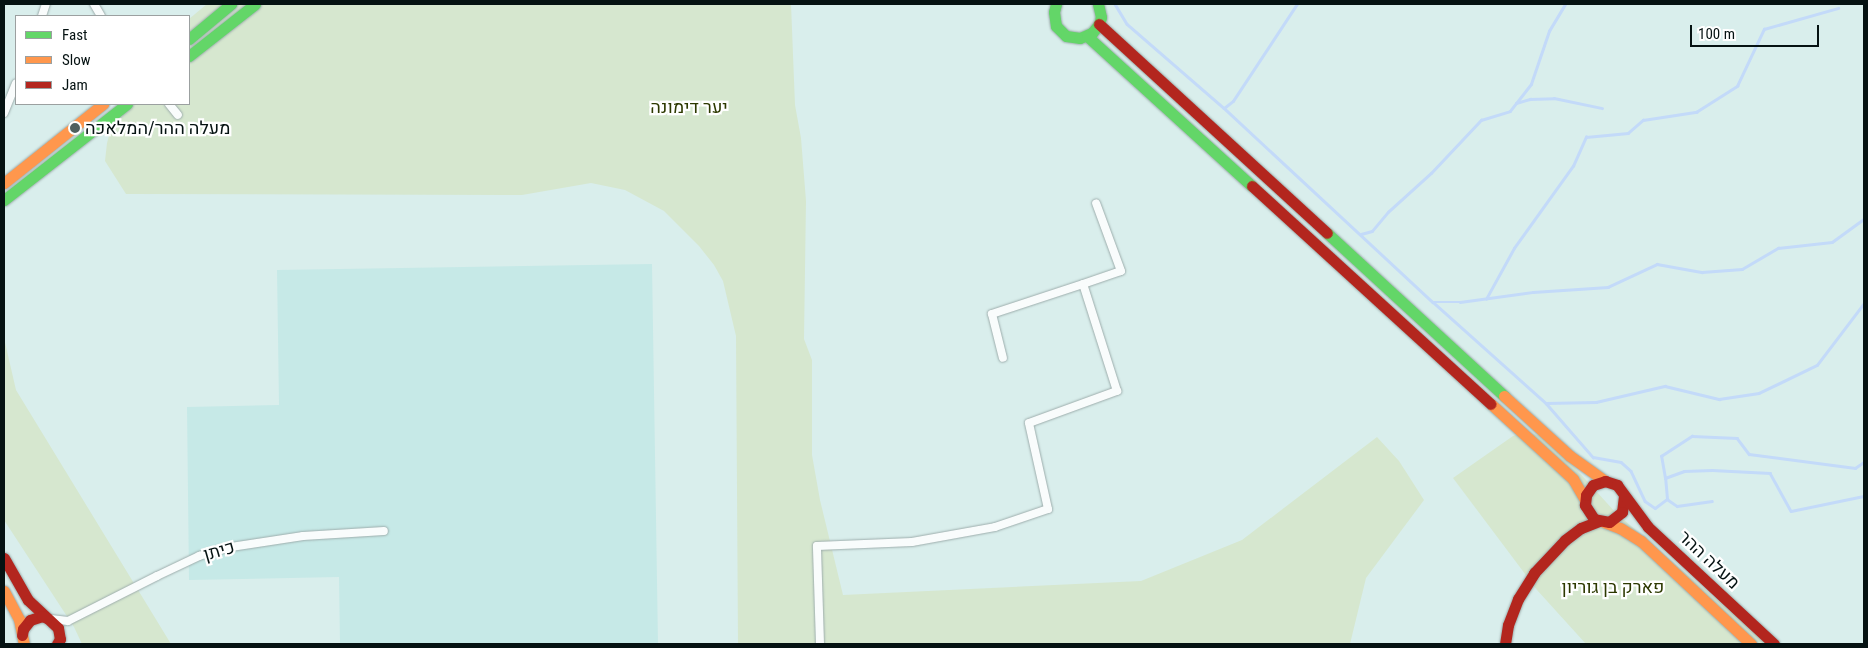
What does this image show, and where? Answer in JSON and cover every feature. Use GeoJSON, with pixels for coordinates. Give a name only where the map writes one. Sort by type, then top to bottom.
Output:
{"type":"FeatureCollection","features":[{"type":"Feature","properties":{"kind":"main road"},"geometry":{"type":"LineString","coordinates":[[190,38],[231,4]]}},
{"type":"Feature","properties":{"kind":"main road"},"geometry":{"type":"LineString","coordinates":[[190,55],[255,4]]}},
{"type":"Feature","properties":{"kind":"main road"},"geometry":{"type":"LineString","coordinates":[[1055,4],[1054,19],[1060,31],[1073,38],[1087,36],[1099,24],[1101,16],[1098,4]]}},
{"type":"Feature","properties":{"kind":"main road"},"geometry":{"type":"LineString","coordinates":[[1099,24],[1570,456],[1605,481],[1618,486],[1624,496],[1622,512],[1615,520],[1589,524],[1565,540],[1546,558],[1525,585],[1512,611],[1505,644]]}},
{"type":"Feature","properties":{"kind":"main road"},"geometry":{"type":"LineString","coordinates":[[1087,36],[1573,479],[1590,515],[1601,522]]}},
{"type":"Feature","properties":{"kind":"main road"},"geometry":{"type":"LineString","coordinates":[[4,184],[102,105]]}},
{"type":"Feature","properties":{"kind":"main road"},"geometry":{"type":"LineString","coordinates":[[4,200],[126,105]]}},
{"type":"Feature","properties":{"kind":"main road"},"geometry":{"type":"LineString","coordinates":[[1565,540],[1585,502],[1587,491],[1593,485],[1605,481]]}},
{"type":"Feature","properties":{"kind":"main road","name":"מעלה ההר"},"geometry":{"type":"LineString","coordinates":[[1624,496],[1648,527],[1774,644]]}},
{"type":"Feature","properties":{"kind":"main road","name":"מעלה ההר"},"geometry":{"type":"LineString","coordinates":[[1601,522],[1620,528],[1641,541],[1752,644]]}},
{"type":"Feature","properties":{"kind":"main road"},"geometry":{"type":"LineString","coordinates":[[4,558],[28,600],[58,628],[59,642]]}},
{"type":"Feature","properties":{"kind":"main road"},"geometry":{"type":"LineString","coordinates":[[4,591],[19,620],[23,640]]}},
{"type":"Feature","properties":{"kind":"main road"},"geometry":{"type":"LineString","coordinates":[[23,640],[23,629],[30,620],[42,616],[49,618]]}},
{"type":"Feature","properties":{"kind":"street"},"geometry":{"type":"LineString","coordinates":[[94,4],[100,15]]}},
{"type":"Feature","properties":{"kind":"street"},"geometry":{"type":"LineString","coordinates":[[4,113],[15,86]]}},
{"type":"Feature","properties":{"kind":"street"},"geometry":{"type":"LineString","coordinates":[[170,105],[178,115]]}},
{"type":"Feature","properties":{"kind":"street"},"geometry":{"type":"LineString","coordinates":[[1003,358],[992,314],[1121,271],[1096,203]]}},
{"type":"Feature","properties":{"kind":"street"},"geometry":{"type":"LineString","coordinates":[[820,644],[817,546],[912,542],[995,527],[1048,509],[1029,423],[1117,391],[1083,284]]}},
{"type":"Feature","properties":{"kind":"street","name":"כיתן"},"geometry":{"type":"LineString","coordinates":[[68,621],[199,556],[230,547],[303,536],[384,531]]}},
{"type":"Feature","properties":{"kind":"street"},"geometry":{"type":"LineString","coordinates":[[49,618],[62,622],[68,621]]}},
{"type":"Feature","properties":{"kind":"street"},"geometry":{"type":"LineString","coordinates":[[59,642],[68,621]]}},
{"type":"Feature","properties":{"kind":"shaded area"},"geometry":{"type":"Polygon","coordinates":[[[652,264],[658,644],[340,644],[339,577],[189,580],[187,407],[279,405],[277,270],[652,264]]]}},
{"type":"Feature","properties":{"kind":"green space","name":"יער דימונה"},"geometry":{"type":"Polygon","coordinates":[[[207,4],[791,4],[795,105],[801,138],[806,201],[804,339],[812,360],[812,455],[820,500],[843,595],[1141,581],[1242,540],[1377,437],[1399,461],[1424,500],[1366,578],[1350,644],[738,644],[736,336],[723,281],[714,265],[699,246],[664,211],[625,190],[591,183],[522,195],[126,194],[105,161],[107,143],[118,105],[190,105],[190,18],[207,4]]]}},
{"type":"Feature","properties":{"kind":"green space"},"geometry":{"type":"Polygon","coordinates":[[[4,338],[16,390],[171,644],[82,644],[74,627],[4,520],[4,338]]]}},
{"type":"Feature","properties":{"kind":"green space","name":"פארק בן גוריון"},"geometry":{"type":"Polygon","coordinates":[[[1523,433],[1539,435],[1556,447],[1616,513],[1768,644],[1586,644],[1537,590],[1453,478],[1513,436],[1523,433]]]}},
{"type":"Feature","properties":{"kind":"waterway"},"geometry":{"type":"LineString","coordinates":[[1115,4],[1127,24],[1224,108],[1433,302],[1546,403],[1593,457],[1621,462],[1631,471],[1645,501],[1655,508],[1667,499],[1665,478],[1684,471],[1712,470],[1770,473],[1791,511],[1864,496]]}},
{"type":"Feature","properties":{"kind":"waterway"},"geometry":{"type":"LineString","coordinates":[[1224,108],[1233,101],[1297,4]]}},
{"type":"Feature","properties":{"kind":"waterway"},"geometry":{"type":"LineString","coordinates":[[1361,234],[1372,231],[1388,212],[1431,173],[1481,120],[1510,111],[1531,84],[1549,31],[1565,4]]}},
{"type":"Feature","properties":{"kind":"waterway"},"geometry":{"type":"LineString","coordinates":[[1486,299],[1514,248],[1573,166],[1586,137],[1628,133],[1643,120],[1696,112],[1737,86],[1764,29],[1838,8]]}},
{"type":"Feature","properties":{"kind":"waterway"},"geometry":{"type":"LineString","coordinates":[[1516,103],[1530,99],[1554,98],[1602,108]]}},
{"type":"Feature","properties":{"kind":"waterway"},"geometry":{"type":"LineString","coordinates":[[1434,302],[1460,302],[1533,292],[1608,287],[1657,264],[1702,272],[1742,269],[1778,248],[1832,242],[1864,219]]}},
{"type":"Feature","properties":{"kind":"waterway"},"geometry":{"type":"LineString","coordinates":[[1546,403],[1596,402],[1665,386],[1719,399],[1759,393],[1817,365],[1864,303]]}},
{"type":"Feature","properties":{"kind":"waterway"},"geometry":{"type":"LineString","coordinates":[[1665,478],[1661,456],[1692,436],[1737,438],[1749,454],[1855,468],[1864,462]]}},
{"type":"Feature","properties":{"kind":"waterway"},"geometry":{"type":"LineString","coordinates":[[1667,499],[1677,506],[1712,501]]}},
{"type":"Feature","properties":{"kind":"traffic: fast"},"geometry":{"type":"LineString","coordinates":[[190,38],[231,4]]}},
{"type":"Feature","properties":{"kind":"traffic: fast"},"geometry":{"type":"LineString","coordinates":[[190,55],[255,4]]}},
{"type":"Feature","properties":{"kind":"traffic: fast"},"geometry":{"type":"LineString","coordinates":[[1056,4],[1054,12],[1056,26],[1066,36],[1080,38],[1092,33],[1099,24],[1101,17],[1098,4]]}},
{"type":"Feature","properties":{"kind":"traffic: fast"},"geometry":{"type":"LineString","coordinates":[[1087,36],[1252,186]]}},
{"type":"Feature","properties":{"kind":"traffic: fast"},"geometry":{"type":"LineString","coordinates":[[4,200],[126,105]]}},
{"type":"Feature","properties":{"kind":"traffic: fast"},"geometry":{"type":"LineString","coordinates":[[1327,233],[1504,396]]}},
{"type":"Feature","properties":{"kind":"traffic: slow"},"geometry":{"type":"LineString","coordinates":[[4,183],[102,105]]}},
{"type":"Feature","properties":{"kind":"traffic: slow"},"geometry":{"type":"LineString","coordinates":[[1504,396],[1570,456],[1605,481]]}},
{"type":"Feature","properties":{"kind":"traffic: slow"},"geometry":{"type":"LineString","coordinates":[[1491,404],[1573,479],[1585,500]]}},
{"type":"Feature","properties":{"kind":"traffic: slow"},"geometry":{"type":"LineString","coordinates":[[1604,522],[1620,528],[1641,541],[1751,644]]}},
{"type":"Feature","properties":{"kind":"traffic: slow"},"geometry":{"type":"LineString","coordinates":[[4,591],[19,619],[24,644]]}},
{"type":"Feature","properties":{"kind":"traffic: jam"},"geometry":{"type":"LineString","coordinates":[[1099,24],[1327,233]]}},
{"type":"Feature","properties":{"kind":"traffic: jam"},"geometry":{"type":"LineString","coordinates":[[1252,186],[1491,404]]}},
{"type":"Feature","properties":{"kind":"traffic: jam"},"geometry":{"type":"LineString","coordinates":[[1624,496],[1622,512],[1609,522],[1594,519],[1585,505],[1586,495],[1593,485],[1605,481],[1617,485],[1648,527],[1774,644]]}},
{"type":"Feature","properties":{"kind":"traffic: jam"},"geometry":{"type":"LineString","coordinates":[[1505,644],[1508,625],[1518,599],[1534,573],[1565,540],[1581,528],[1599,521]]}},
{"type":"Feature","properties":{"kind":"traffic: jam"},"geometry":{"type":"LineString","coordinates":[[4,558],[28,600],[58,628],[60,639],[57,644]]}},
{"type":"Feature","properties":{"kind":"traffic: jam"},"geometry":{"type":"LineString","coordinates":[[22,635],[23,629],[30,620],[42,616],[47,618]]}},
{"type":"Feature","properties":{"kind":"place","name":"מעלה ההר/המלאכה"},"geometry":{"type":"Point","coordinates":[75,128]}}]}
